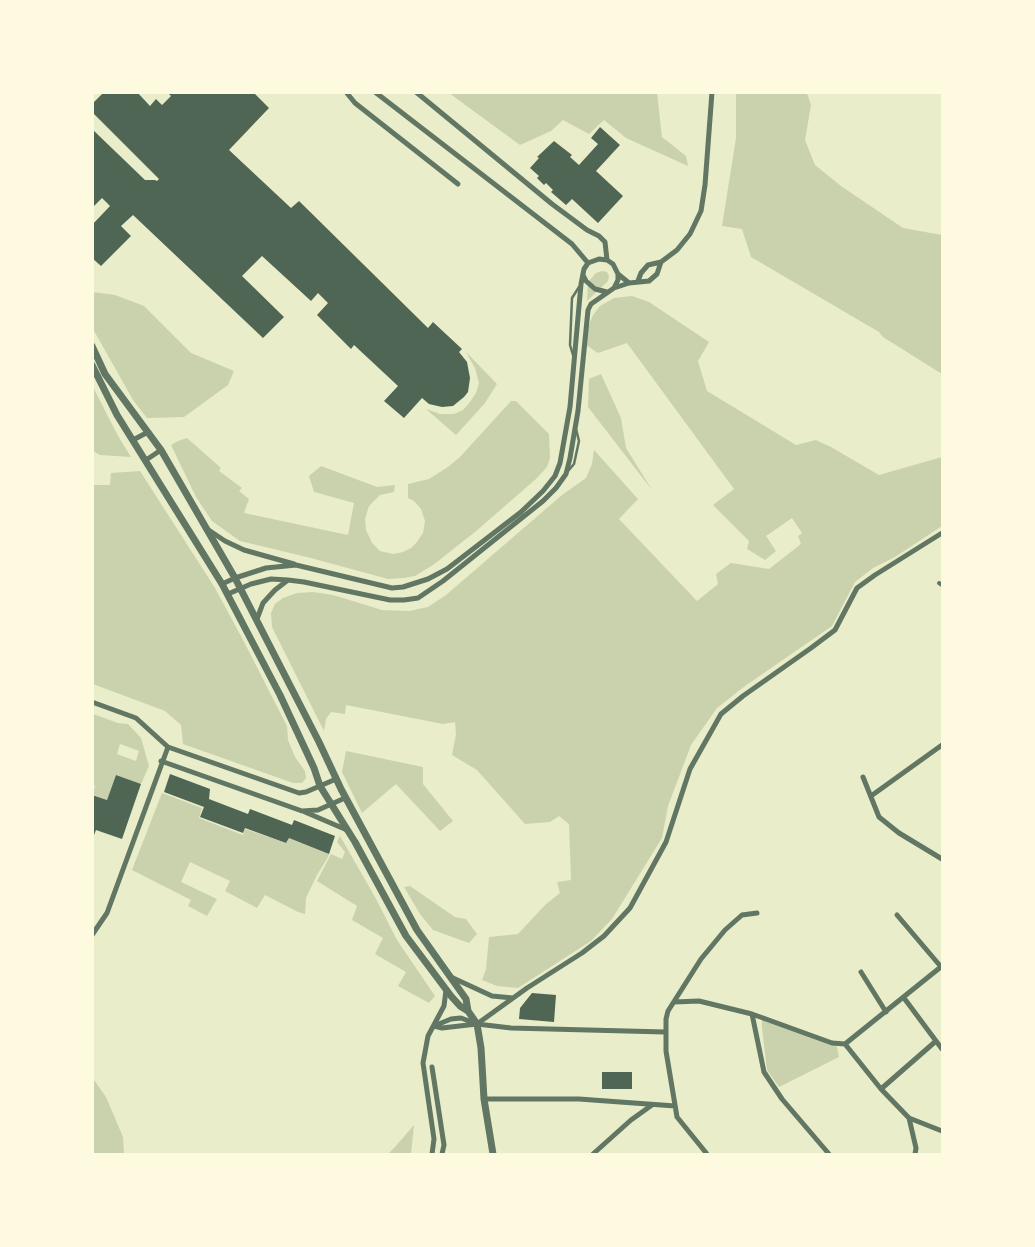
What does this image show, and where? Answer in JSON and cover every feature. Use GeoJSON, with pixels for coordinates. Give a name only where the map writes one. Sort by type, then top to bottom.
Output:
{"type":"FeatureCollection","features":[{"type":"Feature","properties":{"kind":"street"},"geometry":{"type":"LineString","coordinates":[[346,92],[355,103],[458,184]]}},
{"type":"Feature","properties":{"kind":"street"},"geometry":{"type":"LineString","coordinates":[[375,92],[572,244],[588,264]]}},
{"type":"Feature","properties":{"kind":"street"},"geometry":{"type":"LineString","coordinates":[[416,92],[552,204],[586,230],[599,236],[605,242],[607,260]]}},
{"type":"Feature","properties":{"kind":"street"},"geometry":{"type":"LineString","coordinates":[[638,281],[641,273],[648,266],[661,262],[677,250],[690,234],[701,211],[705,185],[712,92]]}},
{"type":"Feature","properties":{"kind":"street"},"geometry":{"type":"LineString","coordinates":[[205,527],[225,541],[244,550],[296,565],[392,588],[415,584],[447,569],[521,512],[543,491],[555,476],[566,436],[575,361],[581,284],[588,264],[598,259],[607,260],[613,264],[618,274],[629,283]]}},
{"type":"Feature","properties":{"kind":"street"},"geometry":{"type":"LineString","coordinates":[[228,594],[240,588],[271,579],[304,582],[390,600],[418,598],[432,590],[521,520],[556,488],[566,474],[576,425],[588,310],[591,304],[614,288],[629,283],[649,280],[657,274],[661,262]]}},
{"type":"Feature","properties":{"kind":"street"},"geometry":{"type":"LineString","coordinates":[[583,274],[586,281],[595,290],[607,292]]}},
{"type":"Feature","properties":{"kind":"street"},"geometry":{"type":"LineString","coordinates":[[614,288],[618,280],[618,274]]}},
{"type":"Feature","properties":{"kind":"street"},"geometry":{"type":"LineString","coordinates":[[92,346],[105,374],[161,450],[235,578],[345,798],[417,930],[466,1000],[468,1011]]}},
{"type":"Feature","properties":{"kind":"street"},"geometry":{"type":"LineString","coordinates":[[92,365],[117,415],[228,594],[280,695],[314,768],[320,786],[347,830],[406,936],[446,990],[460,1006],[468,1011],[477,1024],[481,1048],[484,1099],[493,1154]]}},
{"type":"Feature","properties":{"kind":"street"},"geometry":{"type":"LineString","coordinates":[[133,440],[148,432]]}},
{"type":"Feature","properties":{"kind":"street"},"geometry":{"type":"LineString","coordinates":[[146,460],[161,450]]}},
{"type":"Feature","properties":{"kind":"street"},"geometry":{"type":"LineString","coordinates":[[477,1024],[513,998],[582,954],[604,936],[630,908],[666,842],[690,769],[721,714],[835,630],[857,588],[875,574],[942,533]]}},
{"type":"Feature","properties":{"kind":"street"},"geometry":{"type":"LineString","coordinates":[[222,584],[266,568],[296,565]]}},
{"type":"Feature","properties":{"kind":"street"},"geometry":{"type":"LineString","coordinates":[[256,619],[263,602],[288,580]]}},
{"type":"Feature","properties":{"kind":"street"},"geometry":{"type":"LineString","coordinates":[[92,702],[136,718],[168,747],[299,793],[306,792],[336,779]]}},
{"type":"Feature","properties":{"kind":"street"},"geometry":{"type":"LineString","coordinates":[[871,796],[942,745]]}},
{"type":"Feature","properties":{"kind":"street"},"geometry":{"type":"LineString","coordinates":[[92,936],[107,913],[168,747]]}},
{"type":"Feature","properties":{"kind":"street"},"geometry":{"type":"LineString","coordinates":[[162,761],[302,810],[347,830]]}},
{"type":"Feature","properties":{"kind":"street"},"geometry":{"type":"LineString","coordinates":[[863,777],[879,817],[899,833],[942,859]]}},
{"type":"Feature","properties":{"kind":"street"},"geometry":{"type":"LineString","coordinates":[[302,810],[318,810],[345,798]]}},
{"type":"Feature","properties":{"kind":"street"},"geometry":{"type":"LineString","coordinates":[[704,1154],[677,1117],[666,1051],[665,1032],[668,1011],[701,959],[725,930],[742,915],[757,913]]}},
{"type":"Feature","properties":{"kind":"street"},"geometry":{"type":"LineString","coordinates":[[674,1002],[700,1002],[752,1014],[832,1043],[845,1044],[942,967],[897,915]]}},
{"type":"Feature","properties":{"kind":"street"},"geometry":{"type":"LineString","coordinates":[[861,972],[886,1012]]}},
{"type":"Feature","properties":{"kind":"street"},"geometry":{"type":"LineString","coordinates":[[452,978],[492,996],[513,998]]}},
{"type":"Feature","properties":{"kind":"street"},"geometry":{"type":"LineString","coordinates":[[432,1154],[434,1139],[423,1063],[428,1036],[444,1006],[446,990]]}},
{"type":"Feature","properties":{"kind":"street"},"geometry":{"type":"LineString","coordinates":[[904,998],[942,1050]]}},
{"type":"Feature","properties":{"kind":"street"},"geometry":{"type":"LineString","coordinates":[[752,1014],[764,1072],[782,1099],[829,1154]]}},
{"type":"Feature","properties":{"kind":"street"},"geometry":{"type":"LineString","coordinates":[[434,1026],[456,1018],[477,1024],[511,1028],[665,1032]]}},
{"type":"Feature","properties":{"kind":"street"},"geometry":{"type":"LineString","coordinates":[[881,1089],[936,1041]]}},
{"type":"Feature","properties":{"kind":"street"},"geometry":{"type":"LineString","coordinates":[[845,1044],[881,1089],[909,1118],[942,1131]]}},
{"type":"Feature","properties":{"kind":"street"},"geometry":{"type":"LineString","coordinates":[[432,1067],[444,1145],[442,1154]]}},
{"type":"Feature","properties":{"kind":"street"},"geometry":{"type":"LineString","coordinates":[[484,1099],[579,1099],[675,1106]]}},
{"type":"Feature","properties":{"kind":"street"},"geometry":{"type":"LineString","coordinates":[[592,1154],[653,1105]]}},
{"type":"Feature","properties":{"kind":"street"},"geometry":{"type":"LineString","coordinates":[[909,1118],[916,1148],[914,1154]]}},
{"type":"Feature","properties":{"kind":"green space"},"geometry":{"type":"Polygon","coordinates":[[[449,93],[657,93],[662,137],[686,156],[688,166],[626,138],[604,120],[589,134],[563,120],[551,131],[520,145],[449,93]]]}},
{"type":"Feature","properties":{"kind":"green space"},"geometry":{"type":"Polygon","coordinates":[[[736,93],[807,93],[811,105],[805,140],[815,165],[841,186],[903,228],[942,235],[942,374],[883,337],[879,332],[751,257],[742,229],[722,226],[736,138],[736,93]]]}},
{"type":"Feature","properties":{"kind":"green space"},"geometry":{"type":"Polygon","coordinates":[[[607,272],[609,276],[608,281],[587,301],[588,282],[596,273],[607,272]]]}},
{"type":"Feature","properties":{"kind":"green space"},"geometry":{"type":"Polygon","coordinates":[[[92,292],[115,295],[144,306],[191,353],[234,371],[228,385],[184,417],[147,418],[133,400],[93,329],[92,292]]]}},
{"type":"Feature","properties":{"kind":"green space"},"geometry":{"type":"Polygon","coordinates":[[[632,296],[649,302],[709,342],[698,361],[707,391],[796,445],[816,440],[879,475],[942,457],[942,526],[895,557],[873,568],[855,582],[832,626],[745,686],[717,708],[691,745],[668,806],[662,838],[612,919],[591,941],[518,988],[497,986],[482,980],[486,969],[489,937],[518,934],[546,904],[560,893],[557,882],[571,880],[569,824],[559,816],[550,822],[525,824],[477,770],[452,755],[456,734],[455,722],[443,724],[346,705],[345,714],[331,712],[326,719],[324,731],[272,627],[271,613],[275,604],[283,598],[297,593],[313,592],[333,595],[382,610],[409,611],[428,607],[446,595],[562,495],[586,478],[592,464],[594,450],[638,499],[619,519],[697,601],[718,584],[716,574],[731,563],[769,569],[801,544],[798,536],[802,533],[792,518],[766,536],[776,551],[765,560],[747,549],[749,541],[713,505],[734,489],[627,343],[598,353],[586,345],[587,330],[593,315],[600,306],[614,298],[632,296]]]}},
{"type":"Feature","properties":{"kind":"green space"},"geometry":{"type":"Polygon","coordinates":[[[466,352],[497,384],[485,403],[456,435],[426,409],[440,414],[454,414],[463,410],[470,402],[476,393],[479,383],[475,368],[466,352]]]}},
{"type":"Feature","properties":{"kind":"green space"},"geometry":{"type":"Polygon","coordinates":[[[601,374],[621,418],[626,448],[652,490],[588,407],[589,379],[601,374]]]}},
{"type":"Feature","properties":{"kind":"green space"},"geometry":{"type":"Polygon","coordinates":[[[93,387],[131,457],[100,455],[93,451],[93,387]]]}},
{"type":"Feature","properties":{"kind":"green space"},"geometry":{"type":"Polygon","coordinates":[[[511,401],[516,401],[549,434],[550,458],[547,467],[536,479],[475,532],[433,565],[415,576],[404,578],[388,579],[240,541],[212,521],[196,497],[171,445],[187,438],[221,468],[219,471],[242,488],[239,491],[249,499],[244,513],[348,535],[354,503],[314,492],[309,476],[321,466],[377,487],[395,485],[394,492],[380,495],[369,506],[365,519],[366,530],[372,543],[380,551],[393,554],[411,548],[423,533],[425,521],[421,509],[414,501],[408,498],[408,484],[429,479],[448,467],[460,457],[511,401]]]}},
{"type":"Feature","properties":{"kind":"green space"},"geometry":{"type":"Polygon","coordinates":[[[140,471],[215,588],[242,638],[287,726],[288,740],[295,757],[305,771],[306,778],[302,783],[293,783],[183,744],[181,725],[165,711],[93,684],[93,485],[110,485],[111,473],[140,471]]]}},
{"type":"Feature","properties":{"kind":"green space"},"geometry":{"type":"Polygon","coordinates":[[[93,714],[118,723],[128,724],[141,738],[149,766],[141,784],[116,775],[107,800],[93,795],[95,786],[93,785],[93,714]],[[120,744],[117,754],[136,761],[139,751],[120,744]]]}},
{"type":"Feature","properties":{"kind":"green space"},"geometry":{"type":"Polygon","coordinates":[[[346,751],[423,767],[423,784],[453,821],[440,831],[396,784],[362,813],[342,772],[346,751]]]}},
{"type":"Feature","properties":{"kind":"green space"},"geometry":{"type":"Polygon","coordinates":[[[162,793],[202,808],[199,818],[243,835],[245,829],[286,843],[289,838],[329,854],[306,898],[305,914],[265,895],[257,908],[225,891],[230,881],[190,862],[181,882],[217,899],[207,916],[188,906],[191,900],[132,870],[162,793]]]}},
{"type":"Feature","properties":{"kind":"green space"},"geometry":{"type":"Polygon","coordinates":[[[340,836],[397,940],[435,996],[429,1003],[398,986],[406,972],[375,954],[383,938],[352,920],[357,906],[317,881],[331,854],[342,859],[345,852],[337,842],[340,836]]]}},
{"type":"Feature","properties":{"kind":"green space"},"geometry":{"type":"Polygon","coordinates":[[[410,886],[455,917],[466,919],[477,934],[469,943],[433,930],[420,914],[404,887],[410,886]]]}},
{"type":"Feature","properties":{"kind":"green space"},"geometry":{"type":"Polygon","coordinates":[[[762,1015],[836,1043],[839,1057],[779,1087],[767,1070],[762,1015]]]}},
{"type":"Feature","properties":{"kind":"green space"},"geometry":{"type":"Polygon","coordinates":[[[92,1077],[106,1097],[123,1137],[124,1154],[93,1154],[92,1077]]]}},
{"type":"Feature","properties":{"kind":"green space"},"geometry":{"type":"Polygon","coordinates":[[[414,1125],[411,1154],[388,1154],[395,1147],[414,1125]]]}},
{"type":"Feature","properties":{"kind":"building"},"geometry":{"type":"Polygon","coordinates":[[[104,92],[137,92],[150,106],[156,99],[162,105],[171,96],[167,92],[253,92],[269,108],[229,150],[291,208],[299,201],[428,328],[433,322],[462,349],[459,352],[467,362],[470,378],[468,392],[464,397],[453,406],[442,407],[429,404],[422,398],[404,418],[384,401],[398,386],[354,345],[351,349],[317,315],[328,303],[318,293],[311,301],[262,256],[242,276],[284,317],[263,338],[133,215],[121,226],[131,236],[101,266],[92,258],[92,225],[110,206],[102,198],[92,208],[92,129],[145,180],[157,181],[159,179],[92,112],[92,104],[104,92]]]}},
{"type":"Feature","properties":{"kind":"building"},"geometry":{"type":"Polygon","coordinates":[[[600,127],[620,145],[596,171],[623,196],[598,223],[572,199],[566,205],[551,192],[553,190],[546,183],[544,185],[537,178],[539,176],[530,168],[539,158],[537,157],[554,141],[572,155],[570,157],[579,165],[598,144],[591,138],[600,127]]]}},
{"type":"Feature","properties":{"kind":"building"},"geometry":{"type":"Polygon","coordinates":[[[170,774],[210,789],[209,799],[248,814],[250,809],[292,825],[294,820],[335,836],[329,854],[289,838],[286,843],[245,828],[243,833],[200,817],[204,807],[164,792],[170,774]]]}},
{"type":"Feature","properties":{"kind":"building"},"geometry":{"type":"Polygon","coordinates":[[[116,775],[141,784],[122,839],[96,830],[92,840],[92,795],[107,800],[116,775]]]}},
{"type":"Feature","properties":{"kind":"building"},"geometry":{"type":"Polygon","coordinates":[[[532,993],[556,995],[554,1022],[519,1019],[520,1008],[532,993]]]}},
{"type":"Feature","properties":{"kind":"building"},"geometry":{"type":"Polygon","coordinates":[[[602,1072],[632,1072],[632,1089],[602,1089],[602,1072]]]}}]}
